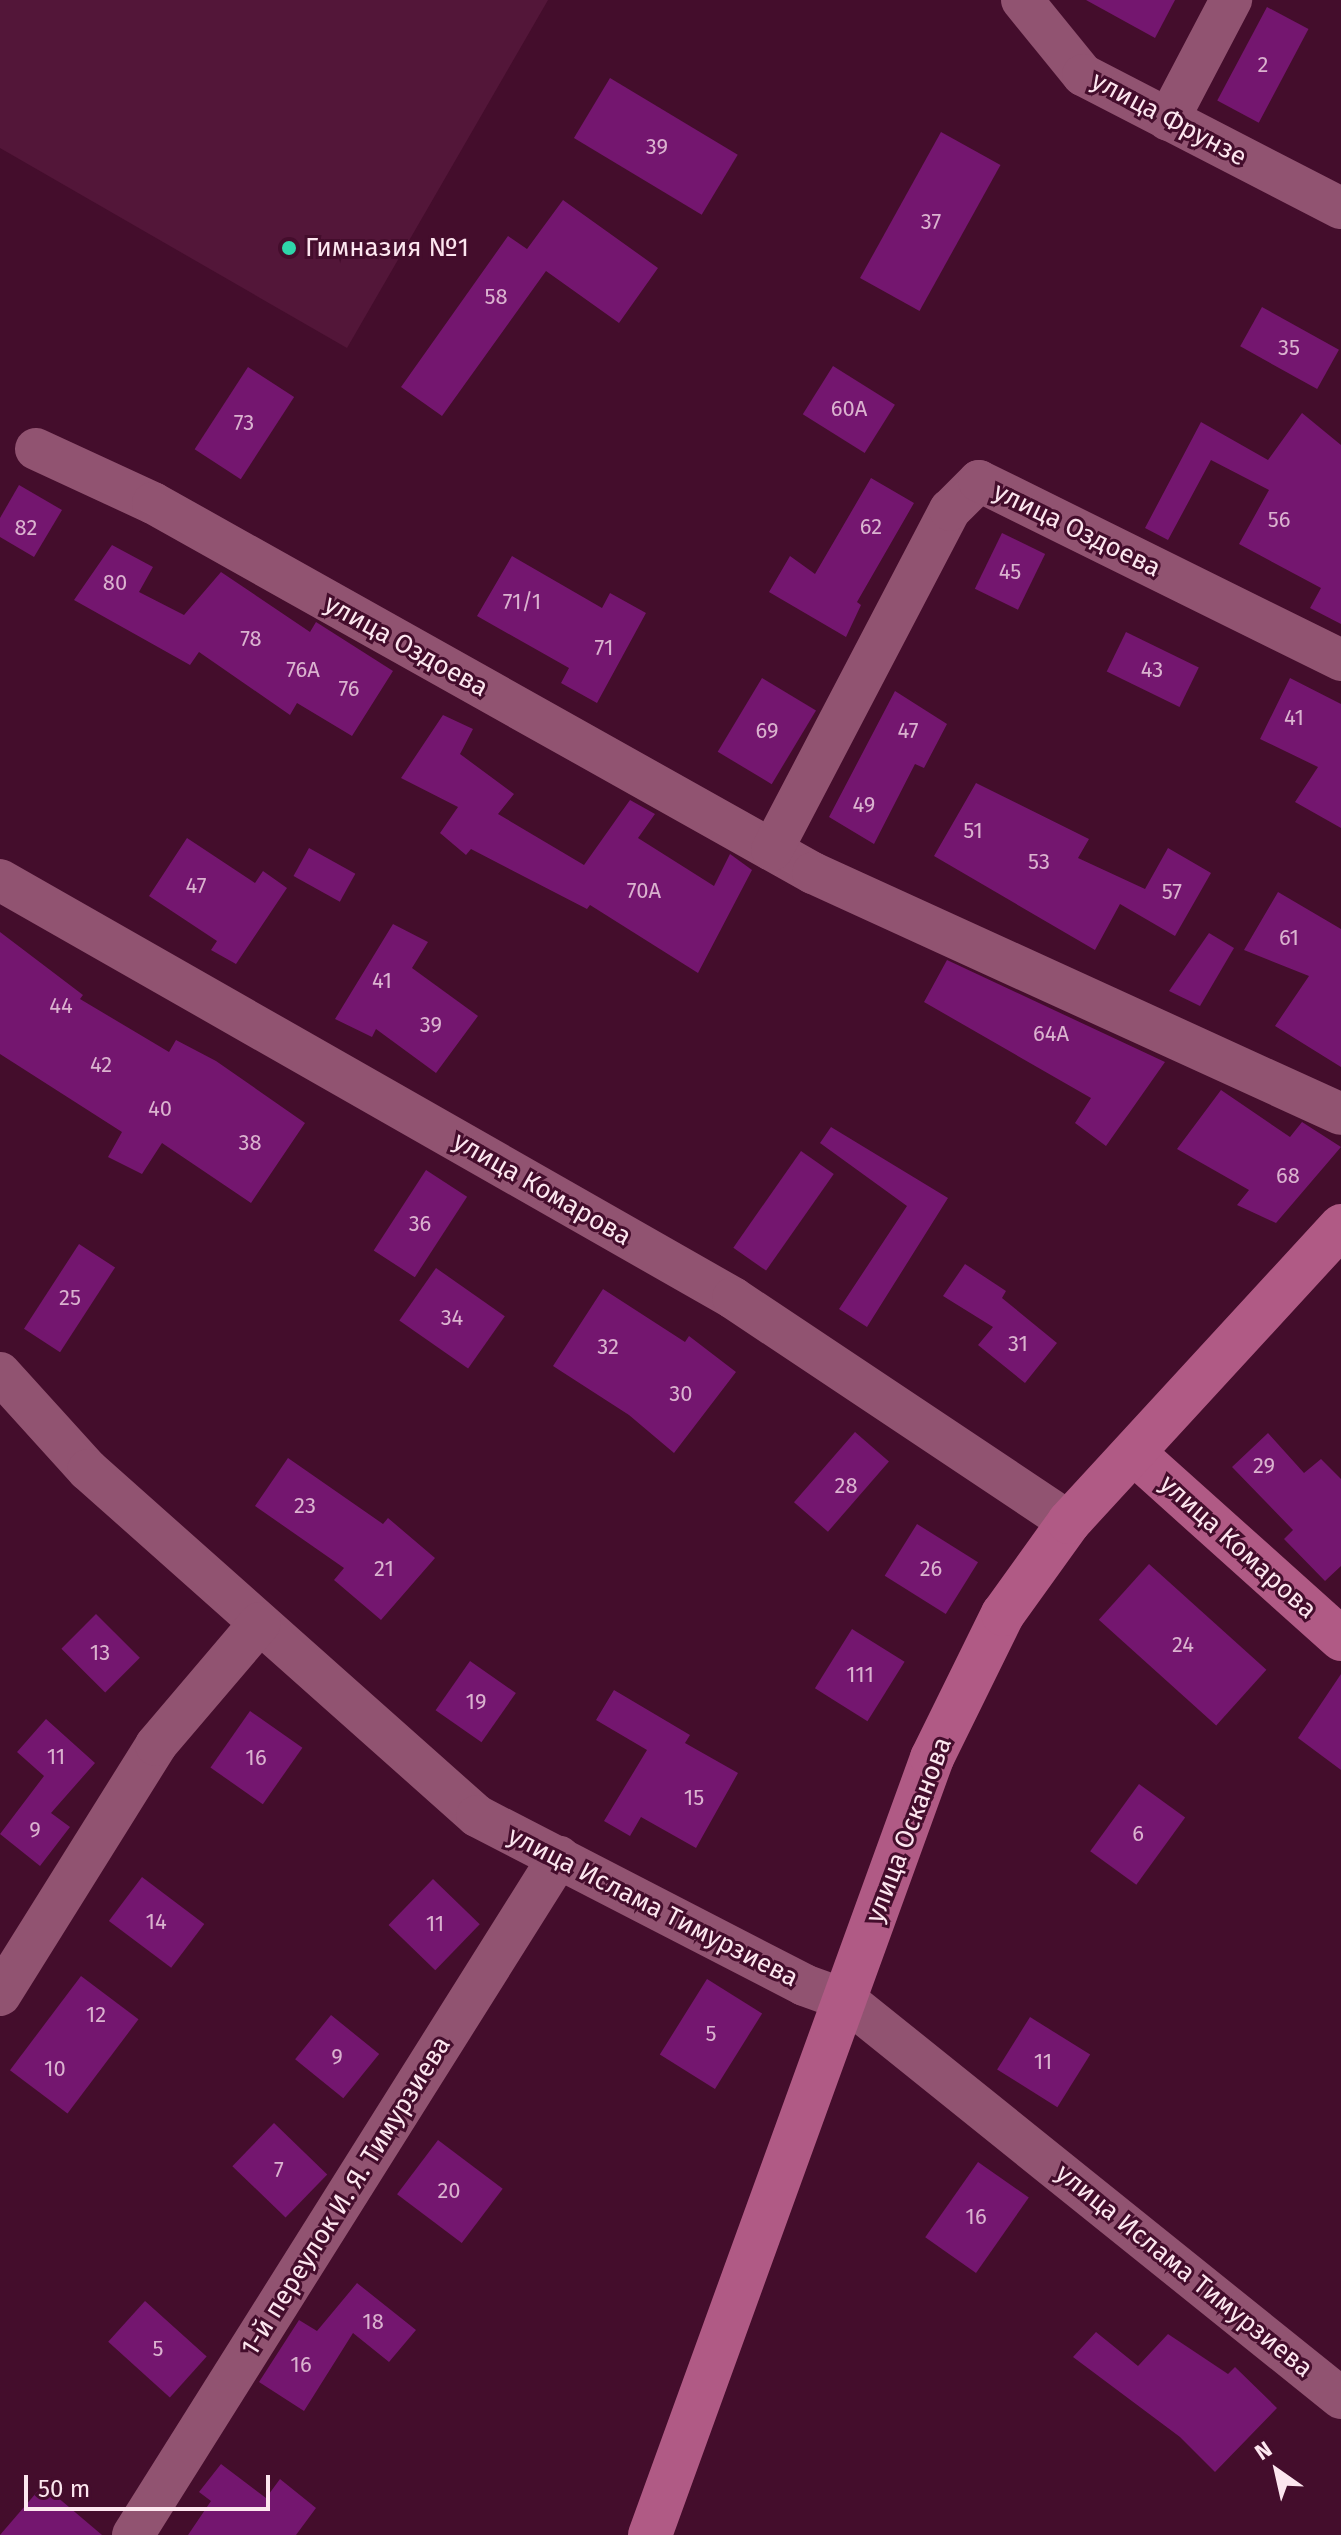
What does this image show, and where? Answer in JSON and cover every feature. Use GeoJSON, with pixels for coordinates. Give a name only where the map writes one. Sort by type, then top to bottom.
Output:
{"type":"FeatureCollection","features":[{"type":"Feature","properties":{"kind":"main road","name":"улица Осканова"},"geometry":{"type":"LineString","coordinates":[[650,2535],[932,1758],[1003,1614],[1069,1522],[1135,1454],[1341,1226]]}},
{"type":"Feature","properties":{"kind":"main road","name":"улица Комарова"},"geometry":{"type":"LineString","coordinates":[[1135,1454],[1341,1639]]}},
{"type":"Feature","properties":{"kind":"street","name":"улица Фрунзе"},"geometry":{"type":"LineString","coordinates":[[1022,0],[1083,75],[1341,208]]}},
{"type":"Feature","properties":{"kind":"street"},"geometry":{"type":"LineString","coordinates":[[1168,120],[1231,0]]}},
{"type":"Feature","properties":{"kind":"street","name":"улица Оздоева"},"geometry":{"type":"LineString","coordinates":[[36,449],[153,503],[772,850],[1341,1114]]}},
{"type":"Feature","properties":{"kind":"street","name":"улица Оздоева"},"geometry":{"type":"LineString","coordinates":[[772,850],[950,510],[979,481],[1341,660]]}},
{"type":"Feature","properties":{"kind":"street","name":"улица Комарова"},"geometry":{"type":"LineString","coordinates":[[0,880],[733,1298],[1069,1522]]}},
{"type":"Feature","properties":{"kind":"street","name":"улица Ислама Тимурзиева"},"geometry":{"type":"LineString","coordinates":[[0,1373],[88,1470],[477,1816],[804,1985],[846,2000],[1341,2398]]}},
{"type":"Feature","properties":{"kind":"street"},"geometry":{"type":"LineString","coordinates":[[0,1995],[156,1745],[260,1623]]}},
{"type":"Feature","properties":{"kind":"street","name":"1-й переулок И. Я. Тимурзиева"},"geometry":{"type":"LineString","coordinates":[[133,2535],[559,1857]]}},
{"type":"Feature","properties":{"kind":"shaded area","name":"Гимназия №1"},"geometry":{"type":"Polygon","coordinates":[[[0,0],[548,0],[347,348],[0,148],[0,0]]]}},
{"type":"Feature","properties":{"kind":"building"},"geometry":{"type":"Polygon","coordinates":[[[1086,0],[1175,0],[1155,38],[1086,0]]]}},
{"type":"Feature","properties":{"kind":"building"},"geometry":{"type":"Polygon","coordinates":[[[1267,7],[1308,29],[1259,123],[1217,101],[1267,7]]]}},
{"type":"Feature","properties":{"kind":"building"},"geometry":{"type":"Polygon","coordinates":[[[610,78],[738,155],[702,215],[574,138],[610,78]]]}},
{"type":"Feature","properties":{"kind":"building"},"geometry":{"type":"Polygon","coordinates":[[[941,132],[1000,165],[920,311],[860,278],[941,132]]]}},
{"type":"Feature","properties":{"kind":"building"},"geometry":{"type":"Polygon","coordinates":[[[563,200],[658,268],[619,323],[546,271],[442,416],[401,387],[508,236],[527,249],[563,200]]]}},
{"type":"Feature","properties":{"kind":"building"},"geometry":{"type":"Polygon","coordinates":[[[1262,307],[1339,350],[1317,389],[1240,346],[1262,307]]]}},
{"type":"Feature","properties":{"kind":"building"},"geometry":{"type":"Polygon","coordinates":[[[833,366],[895,405],[865,453],[803,414],[833,366]]]}},
{"type":"Feature","properties":{"kind":"building"},"geometry":{"type":"Polygon","coordinates":[[[248,367],[294,397],[241,479],[195,449],[248,367]]]}},
{"type":"Feature","properties":{"kind":"building"},"geometry":{"type":"Polygon","coordinates":[[[1302,413],[1341,445],[1341,624],[1310,608],[1321,588],[1239,544],[1269,490],[1211,460],[1168,540],[1145,528],[1201,422],[1268,460],[1302,413]]]}},
{"type":"Feature","properties":{"kind":"building"},"geometry":{"type":"Polygon","coordinates":[[[871,478],[914,503],[857,602],[861,605],[846,637],[769,592],[790,556],[815,574],[871,478]]]}},
{"type":"Feature","properties":{"kind":"building"},"geometry":{"type":"Polygon","coordinates":[[[19,485],[62,510],[34,557],[0,537],[0,518],[19,485]]]}},
{"type":"Feature","properties":{"kind":"building"},"geometry":{"type":"Polygon","coordinates":[[[1002,533],[1045,554],[1018,610],[975,589],[1002,533]]]}},
{"type":"Feature","properties":{"kind":"building"},"geometry":{"type":"Polygon","coordinates":[[[112,545],[153,567],[139,592],[184,615],[221,572],[310,632],[316,622],[393,671],[352,736],[297,703],[290,715],[199,652],[190,665],[74,600],[112,545]]]}},
{"type":"Feature","properties":{"kind":"building"},"geometry":{"type":"Polygon","coordinates":[[[512,556],[602,608],[610,593],[646,613],[597,703],[561,683],[569,668],[477,616],[512,556]]]}},
{"type":"Feature","properties":{"kind":"building"},"geometry":{"type":"Polygon","coordinates":[[[1126,632],[1199,668],[1180,707],[1107,672],[1126,632]]]}},
{"type":"Feature","properties":{"kind":"building"},"geometry":{"type":"Polygon","coordinates":[[[762,678],[816,710],[772,784],[718,752],[762,678]]]}},
{"type":"Feature","properties":{"kind":"building"},"geometry":{"type":"Polygon","coordinates":[[[1290,678],[1341,704],[1341,828],[1295,802],[1318,767],[1260,739],[1290,678]]]}},
{"type":"Feature","properties":{"kind":"building"},"geometry":{"type":"Polygon","coordinates":[[[895,691],[947,724],[924,768],[915,764],[874,844],[829,817],[895,691]]]}},
{"type":"Feature","properties":{"kind":"building"},"geometry":{"type":"Polygon","coordinates":[[[443,715],[473,729],[460,754],[514,794],[498,814],[584,865],[630,800],[655,814],[638,838],[714,886],[730,854],[752,870],[698,973],[590,905],[587,909],[471,849],[466,855],[440,833],[458,807],[401,778],[443,715]]]}},
{"type":"Feature","properties":{"kind":"building"},"geometry":{"type":"Polygon","coordinates":[[[976,783],[1089,839],[1078,858],[1145,889],[1168,848],[1211,873],[1175,936],[1120,904],[1095,950],[934,856],[976,783]]]}},
{"type":"Feature","properties":{"kind":"building"},"geometry":{"type":"Polygon","coordinates":[[[187,838],[255,883],[263,871],[287,888],[236,964],[211,950],[217,941],[149,896],[187,838]]]}},
{"type":"Feature","properties":{"kind":"building"},"geometry":{"type":"Polygon","coordinates":[[[309,848],[355,874],[340,902],[293,876],[309,848]]]}},
{"type":"Feature","properties":{"kind":"building"},"geometry":{"type":"Polygon","coordinates":[[[1278,892],[1341,929],[1341,1067],[1275,1026],[1309,976],[1244,950],[1278,892]]]}},
{"type":"Feature","properties":{"kind":"building"},"geometry":{"type":"Polygon","coordinates":[[[393,924],[428,942],[412,968],[478,1016],[436,1073],[376,1029],[372,1037],[335,1019],[393,924]]]}},
{"type":"Feature","properties":{"kind":"building"},"geometry":{"type":"Polygon","coordinates":[[[0,932],[83,995],[80,999],[169,1052],[176,1040],[216,1061],[305,1123],[251,1203],[162,1143],[142,1174],[108,1157],[122,1132],[0,1054],[0,932]]]}},
{"type":"Feature","properties":{"kind":"building"},"geometry":{"type":"Polygon","coordinates":[[[1209,933],[1234,948],[1200,1006],[1169,991],[1209,933]]]}},
{"type":"Feature","properties":{"kind":"building"},"geometry":{"type":"Polygon","coordinates":[[[947,960],[1165,1062],[1106,1146],[1075,1123],[1091,1098],[924,1002],[947,960]]]}},
{"type":"Feature","properties":{"kind":"building"},"geometry":{"type":"Polygon","coordinates":[[[1221,1090],[1290,1137],[1302,1122],[1341,1147],[1276,1223],[1237,1205],[1249,1190],[1177,1149],[1221,1090]]]}},
{"type":"Feature","properties":{"kind":"building"},"geometry":{"type":"Polygon","coordinates":[[[831,1127],[948,1198],[867,1327],[839,1309],[907,1206],[820,1143],[831,1127]]]}},
{"type":"Feature","properties":{"kind":"building"},"geometry":{"type":"Polygon","coordinates":[[[801,1151],[834,1174],[766,1271],[733,1248],[801,1151]]]}},
{"type":"Feature","properties":{"kind":"building"},"geometry":{"type":"Polygon","coordinates":[[[426,1170],[467,1197],[415,1277],[374,1251],[426,1170]]]}},
{"type":"Feature","properties":{"kind":"building"},"geometry":{"type":"Polygon","coordinates":[[[79,1244],[115,1267],[60,1352],[24,1329],[79,1244]]]}},
{"type":"Feature","properties":{"kind":"building"},"geometry":{"type":"Polygon","coordinates":[[[965,1264],[1006,1291],[1002,1298],[1057,1343],[1025,1383],[978,1345],[993,1327],[943,1296],[965,1264]]]}},
{"type":"Feature","properties":{"kind":"building"},"geometry":{"type":"Polygon","coordinates":[[[436,1268],[505,1316],[468,1369],[399,1320],[436,1268]]]}},
{"type":"Feature","properties":{"kind":"building"},"geometry":{"type":"Polygon","coordinates":[[[603,1289],[685,1342],[689,1336],[736,1372],[674,1453],[629,1415],[553,1366],[603,1289]]]}},
{"type":"Feature","properties":{"kind":"building"},"geometry":{"type":"Polygon","coordinates":[[[855,1432],[889,1462],[828,1532],[794,1502],[855,1432]]]}},
{"type":"Feature","properties":{"kind":"building"},"geometry":{"type":"Polygon","coordinates":[[[1268,1433],[1304,1473],[1321,1459],[1341,1479],[1341,1566],[1325,1581],[1284,1539],[1293,1530],[1232,1467],[1268,1433]]]}},
{"type":"Feature","properties":{"kind":"building"},"geometry":{"type":"Polygon","coordinates":[[[288,1458],[383,1524],[388,1518],[435,1558],[381,1620],[334,1580],[344,1568],[255,1506],[288,1458]]]}},
{"type":"Feature","properties":{"kind":"building"},"geometry":{"type":"Polygon","coordinates":[[[917,1524],[978,1562],[946,1614],[885,1576],[917,1524]]]}},
{"type":"Feature","properties":{"kind":"building"},"geometry":{"type":"Polygon","coordinates":[[[1149,1564],[1266,1670],[1216,1725],[1099,1620],[1149,1564]]]}},
{"type":"Feature","properties":{"kind":"building"},"geometry":{"type":"Polygon","coordinates":[[[96,1614],[140,1658],[105,1692],[61,1649],[96,1614]]]}},
{"type":"Feature","properties":{"kind":"building"},"geometry":{"type":"Polygon","coordinates":[[[852,1629],[905,1662],[867,1721],[815,1688],[852,1629]]]}},
{"type":"Feature","properties":{"kind":"building"},"geometry":{"type":"Polygon","coordinates":[[[470,1661],[516,1693],[481,1742],[436,1710],[470,1661]]]}},
{"type":"Feature","properties":{"kind":"building"},"geometry":{"type":"Polygon","coordinates":[[[1341,1674],[1341,1770],[1298,1738],[1341,1674]]]}},
{"type":"Feature","properties":{"kind":"building"},"geometry":{"type":"Polygon","coordinates":[[[614,1690],[690,1735],[685,1743],[738,1773],[696,1848],[641,1817],[630,1836],[604,1821],[647,1750],[596,1720],[614,1690]]]}},
{"type":"Feature","properties":{"kind":"building"},"geometry":{"type":"Polygon","coordinates":[[[250,1711],[302,1748],[263,1804],[210,1768],[250,1711]]]}},
{"type":"Feature","properties":{"kind":"building"},"geometry":{"type":"Polygon","coordinates":[[[46,1719],[95,1763],[51,1813],[70,1827],[40,1866],[0,1834],[44,1776],[17,1752],[46,1719]]]}},
{"type":"Feature","properties":{"kind":"building"},"geometry":{"type":"Polygon","coordinates":[[[1139,1784],[1185,1818],[1136,1885],[1090,1851],[1139,1784]]]}},
{"type":"Feature","properties":{"kind":"building"},"geometry":{"type":"Polygon","coordinates":[[[142,1877],[204,1924],[171,1968],[109,1921],[142,1877]]]}},
{"type":"Feature","properties":{"kind":"building"},"geometry":{"type":"Polygon","coordinates":[[[433,1879],[480,1924],[435,1970],[389,1925],[433,1879]]]}},
{"type":"Feature","properties":{"kind":"building"},"geometry":{"type":"Polygon","coordinates":[[[81,1976],[139,2019],[67,2114],[10,2070],[81,1976]]]}},
{"type":"Feature","properties":{"kind":"building"},"geometry":{"type":"Polygon","coordinates":[[[707,1979],[762,2013],[715,2089],[660,2054],[707,1979]]]}},
{"type":"Feature","properties":{"kind":"building"},"geometry":{"type":"Polygon","coordinates":[[[331,2015],[379,2054],[343,2098],[295,2059],[331,2015]]]}},
{"type":"Feature","properties":{"kind":"building"},"geometry":{"type":"Polygon","coordinates":[[[1030,2017],[1090,2055],[1057,2107],[997,2070],[1030,2017]]]}},
{"type":"Feature","properties":{"kind":"building"},"geometry":{"type":"Polygon","coordinates":[[[274,2123],[327,2174],[286,2218],[232,2166],[274,2123]]]}},
{"type":"Feature","properties":{"kind":"building"},"geometry":{"type":"Polygon","coordinates":[[[438,2140],[503,2189],[462,2243],[397,2194],[438,2140]]]}},
{"type":"Feature","properties":{"kind":"building"},"geometry":{"type":"Polygon","coordinates":[[[978,2162],[1029,2198],[976,2273],[925,2237],[978,2162]]]}},
{"type":"Feature","properties":{"kind":"building"},"geometry":{"type":"Polygon","coordinates":[[[357,2283],[416,2330],[389,2362],[353,2333],[304,2411],[259,2382],[299,2320],[317,2331],[357,2283]]]}},
{"type":"Feature","properties":{"kind":"building"},"geometry":{"type":"Polygon","coordinates":[[[145,2301],[207,2357],[170,2397],[108,2342],[145,2301]]]}},
{"type":"Feature","properties":{"kind":"building"},"geometry":{"type":"Polygon","coordinates":[[[1096,2332],[1138,2366],[1168,2334],[1228,2374],[1235,2367],[1277,2408],[1215,2472],[1180,2437],[1073,2357],[1096,2332]]]}},
{"type":"Feature","properties":{"kind":"building"},"geometry":{"type":"Polygon","coordinates":[[[221,2464],[266,2498],[280,2479],[316,2508],[296,2535],[188,2535],[211,2501],[199,2492],[221,2464]]]}},
{"type":"Feature","properties":{"kind":"building"},"geometry":{"type":"Polygon","coordinates":[[[43,2485],[102,2535],[0,2535],[43,2485]]]}},
{"type":"Feature","properties":{"kind":"place","name":"Гимназия №1"},"geometry":{"type":"Point","coordinates":[289,248]}}]}
